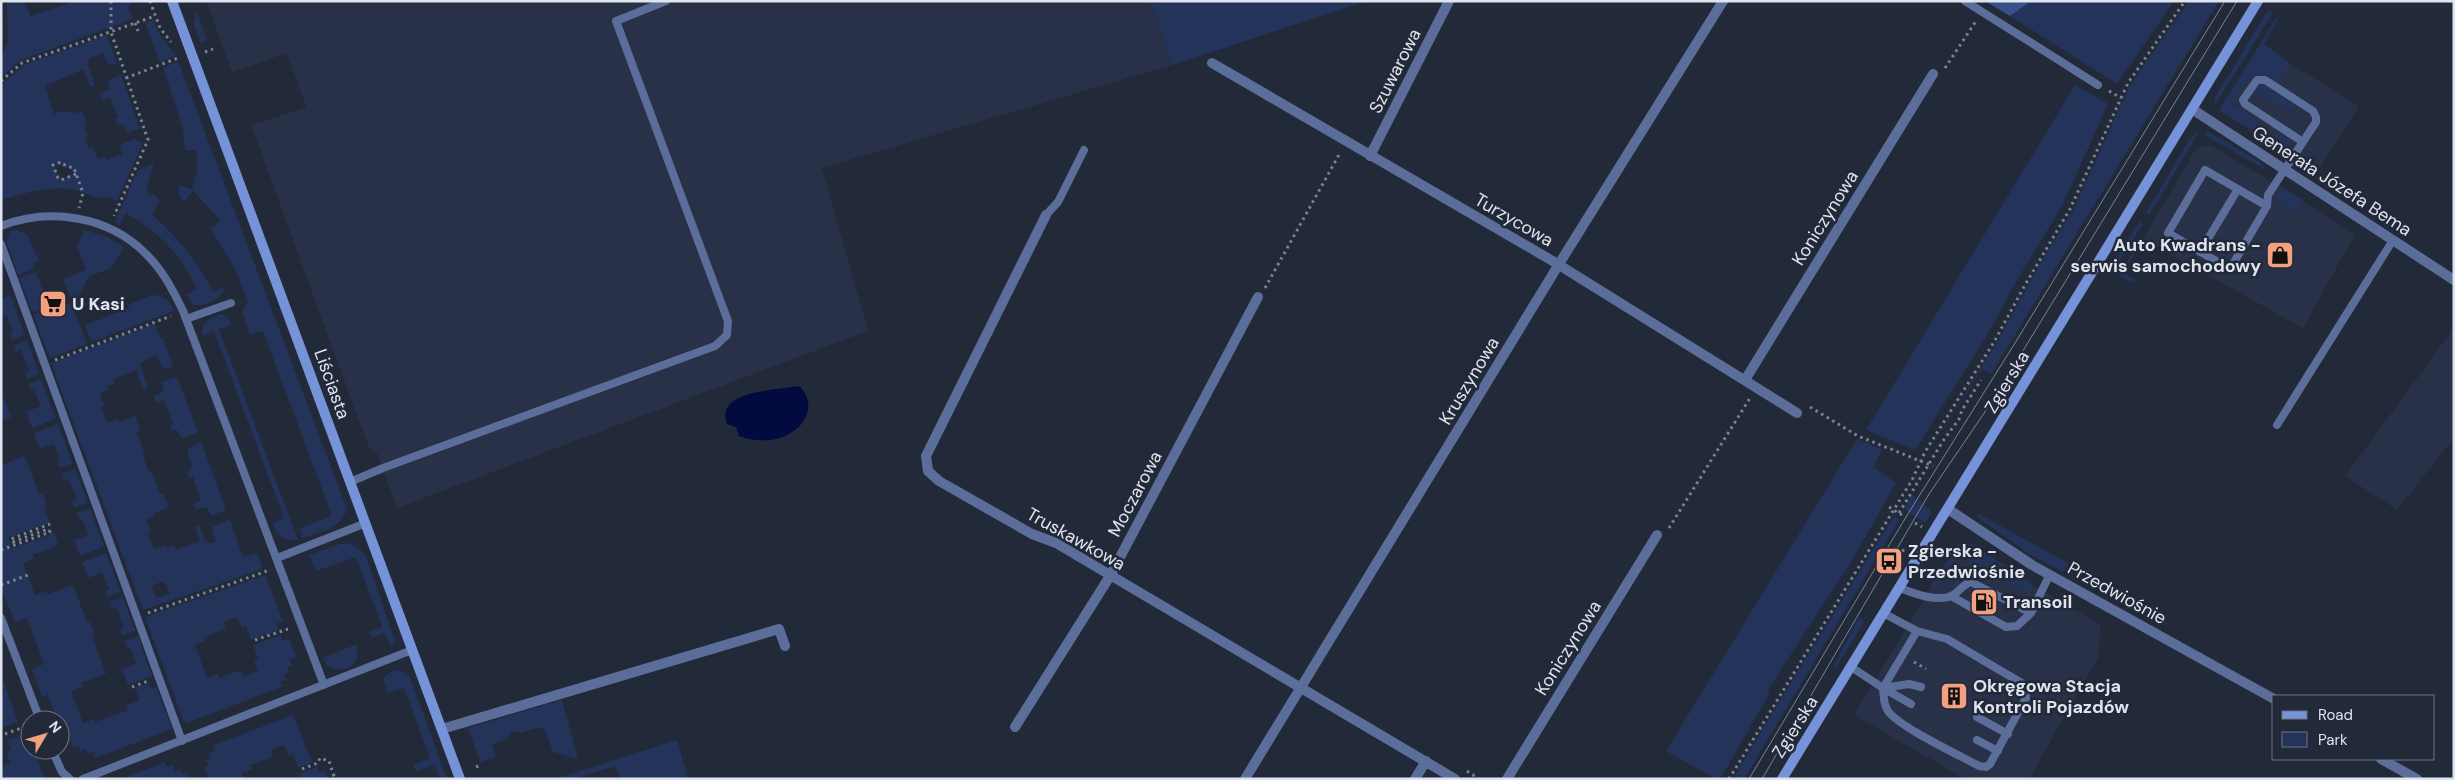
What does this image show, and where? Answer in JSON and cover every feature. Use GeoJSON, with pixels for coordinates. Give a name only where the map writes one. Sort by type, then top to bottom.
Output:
{"type":"FeatureCollection","features":[{"type":"Feature","properties":{"kind":"main road","name":"Liściasta"},"geometry":{"type":"LineString","coordinates":[[172,1],[460,779]]}},
{"type":"Feature","properties":{"kind":"main road","name":"Zgierska"},"geometry":{"type":"LineString","coordinates":[[1782,779],[2258,1]]}},
{"type":"Feature","properties":{"kind":"street","name":"Szuwarowa"},"geometry":{"type":"LineString","coordinates":[[1370,156],[1449,1]]}},
{"type":"Feature","properties":{"kind":"street","name":"Kruszynowa"},"geometry":{"type":"LineString","coordinates":[[1245,779],[1559,264],[1723,1]]}},
{"type":"Feature","properties":{"kind":"street","name":"Turzycowa"},"geometry":{"type":"LineString","coordinates":[[1212,63],[1559,264],[1797,413]]}},
{"type":"Feature","properties":{"kind":"street","name":"Koniczynowa"},"geometry":{"type":"LineString","coordinates":[[1745,380],[1933,74]]}},
{"type":"Feature","properties":{"kind":"street","name":"Generała Józefa Bema"},"geometry":{"type":"LineString","coordinates":[[2192,109],[2453,277]]}},
{"type":"Feature","properties":{"kind":"street","name":"Truskawkowa"},"geometry":{"type":"LineString","coordinates":[[1046,215],[926,456],[928,471],[939,481],[1032,534],[1056,543],[1455,779]]}},
{"type":"Feature","properties":{"kind":"street","name":"Moczarowa"},"geometry":{"type":"LineString","coordinates":[[1015,727],[1110,576],[1258,297]]}},
{"type":"Feature","properties":{"kind":"street","name":"Przedwiośnie"},"geometry":{"type":"LineString","coordinates":[[1948,509],[2050,574],[2272,698]]}},
{"type":"Feature","properties":{"kind":"street","name":"Koniczynowa"},"geometry":{"type":"LineString","coordinates":[[1507,779],[1657,535]]}},
{"type":"Feature","properties":{"kind":"street"},"geometry":{"type":"LineString","coordinates":[[442,729],[779,629],[784,646]]}},
{"type":"Feature","properties":{"kind":"street"},"geometry":{"type":"LineString","coordinates":[[2383,760],[2417,779]]}},
{"type":"Feature","properties":{"kind":"street"},"geometry":{"type":"LineString","coordinates":[[1415,779],[1426,761]]}},
{"type":"Feature","properties":{"kind":"lane"},"geometry":{"type":"LineString","coordinates":[[350,482],[383,468],[715,346],[727,336],[728,321],[616,22],[666,1]]}},
{"type":"Feature","properties":{"kind":"lane"},"geometry":{"type":"LineString","coordinates":[[1965,1],[2098,85]]}},
{"type":"Feature","properties":{"kind":"lane"},"geometry":{"type":"LineString","coordinates":[[2267,206],[2206,170],[2168,233],[2230,269],[2267,206],[2268,195],[2303,142],[2316,122],[2316,116],[2313,111],[2265,80],[2257,80],[2243,100],[2245,104],[2303,142]]}},
{"type":"Feature","properties":{"kind":"lane"},"geometry":{"type":"LineString","coordinates":[[1046,215],[1058,202],[1084,150]]}},
{"type":"Feature","properties":{"kind":"lane"},"geometry":{"type":"LineString","coordinates":[[2200,252],[2238,189]]}},
{"type":"Feature","properties":{"kind":"lane"},"geometry":{"type":"LineString","coordinates":[[1,226],[26,219],[76,217],[108,228],[145,252],[162,272],[183,311],[281,566],[324,685]]}},
{"type":"Feature","properties":{"kind":"lane"},"geometry":{"type":"LineString","coordinates":[[2276,425],[2393,240]]}},
{"type":"Feature","properties":{"kind":"lane"},"geometry":{"type":"LineString","coordinates":[[1,244],[135,617],[182,741]]}},
{"type":"Feature","properties":{"kind":"lane"},"geometry":{"type":"LineString","coordinates":[[186,319],[231,303]]}},
{"type":"Feature","properties":{"kind":"lane"},"geometry":{"type":"LineString","coordinates":[[277,558],[366,523]]}},
{"type":"Feature","properties":{"kind":"lane"},"geometry":{"type":"LineString","coordinates":[[1900,588],[1928,597],[1952,596],[2006,627],[2017,626],[2031,613],[2050,574]]}},
{"type":"Feature","properties":{"kind":"lane"},"geometry":{"type":"LineString","coordinates":[[1952,596],[1971,582],[2031,613]]}},
{"type":"Feature","properties":{"kind":"lane"},"geometry":{"type":"LineString","coordinates":[[1884,614],[1917,631],[1948,639],[2025,685],[2026,698],[2008,734],[1990,764],[1986,767],[1979,766],[1901,723],[1888,711],[1884,703],[1883,688],[1917,631]]}},
{"type":"Feature","properties":{"kind":"lane"},"geometry":{"type":"LineString","coordinates":[[1,618],[36,710]]}},
{"type":"Feature","properties":{"kind":"lane"},"geometry":{"type":"LineString","coordinates":[[83,779],[412,650]]}},
{"type":"Feature","properties":{"kind":"lane"},"geometry":{"type":"LineString","coordinates":[[1852,667],[1911,704]]}},
{"type":"Feature","properties":{"kind":"lane"},"geometry":{"type":"LineString","coordinates":[[1883,688],[1909,684],[1920,688]]}},
{"type":"Feature","properties":{"kind":"lane"},"geometry":{"type":"LineString","coordinates":[[1976,717],[2008,734]]}},
{"type":"Feature","properties":{"kind":"lane"},"geometry":{"type":"LineString","coordinates":[[1977,740],[1998,751]]}},
{"type":"Feature","properties":{"kind":"lane"},"geometry":{"type":"LineString","coordinates":[[57,760],[62,772],[70,779]]}},
{"type":"Feature","properties":{"kind":"path"},"geometry":{"type":"LineString","coordinates":[[108,228],[148,140],[111,32],[111,1]]}},
{"type":"Feature","properties":{"kind":"path"},"geometry":{"type":"LineString","coordinates":[[150,1],[160,28]]}},
{"type":"Feature","properties":{"kind":"path"},"geometry":{"type":"LineString","coordinates":[[1729,779],[1894,510],[1922,460],[1924,452],[1994,342],[2025,284],[2070,209],[2128,83],[2185,1]]}},
{"type":"Feature","properties":{"kind":"path"},"geometry":{"type":"LineString","coordinates":[[1933,74],[1945,69],[1982,12]]}},
{"type":"Feature","properties":{"kind":"path"},"geometry":{"type":"LineString","coordinates":[[1,81],[22,63],[155,16]]}},
{"type":"Feature","properties":{"kind":"path"},"geometry":{"type":"LineString","coordinates":[[135,23],[138,31]]}},
{"type":"Feature","properties":{"kind":"path"},"geometry":{"type":"LineString","coordinates":[[126,78],[180,57],[181,61],[183,60]]}},
{"type":"Feature","properties":{"kind":"path"},"geometry":{"type":"LineString","coordinates":[[1258,297],[1270,281],[1346,142]]}},
{"type":"Feature","properties":{"kind":"path"},"geometry":{"type":"LineString","coordinates":[[76,174],[61,180],[58,178],[53,165],[62,162],[66,166],[74,168],[83,193],[76,217]]}},
{"type":"Feature","properties":{"kind":"path"},"geometry":{"type":"LineString","coordinates":[[45,364],[183,311]]}},
{"type":"Feature","properties":{"kind":"path"},"geometry":{"type":"LineString","coordinates":[[1889,507],[1900,514],[1929,463],[1960,419],[1962,410],[1981,380]]}},
{"type":"Feature","properties":{"kind":"path"},"geometry":{"type":"LineString","coordinates":[[1657,535],[1671,527],[1757,387]]}},
{"type":"Feature","properties":{"kind":"path"},"geometry":{"type":"LineString","coordinates":[[1797,413],[1806,404],[1858,436],[1933,466]]}},
{"type":"Feature","properties":{"kind":"path"},"geometry":{"type":"LineString","coordinates":[[1,550],[50,532],[48,529],[13,542],[11,539],[50,524]]}},
{"type":"Feature","properties":{"kind":"path"},"geometry":{"type":"LineString","coordinates":[[135,617],[281,566]]}},
{"type":"Feature","properties":{"kind":"path"},"geometry":{"type":"LineString","coordinates":[[1,585],[28,575]]}},
{"type":"Feature","properties":{"kind":"path"},"geometry":{"type":"LineString","coordinates":[[255,640],[288,629]]}},
{"type":"Feature","properties":{"kind":"path"},"geometry":{"type":"LineString","coordinates":[[4,734],[20,728]]}},
{"type":"Feature","properties":{"kind":"path"},"geometry":{"type":"LineString","coordinates":[[302,769],[318,763],[320,758],[329,761],[335,779]]}},
{"type":"Feature","properties":{"kind":"path"},"geometry":{"type":"LineString","coordinates":[[476,767],[482,765]]}},
{"type":"Feature","properties":{"kind":"shaded area"},"geometry":{"type":"Polygon","coordinates":[[[206,1],[1150,1],[1172,65],[822,168],[868,331],[397,508],[377,453],[369,448],[251,125],[306,107],[287,53],[232,72],[206,1]]]}},
{"type":"Feature","properties":{"kind":"shaded area"},"geometry":{"type":"Polygon","coordinates":[[[1985,1],[2031,1],[2010,16],[1985,1]]]}},
{"type":"Feature","properties":{"kind":"shaded area"},"geometry":{"type":"Polygon","coordinates":[[[2260,45],[2359,106],[2318,171],[2219,110],[2260,45]]]}},
{"type":"Feature","properties":{"kind":"shaded area"},"geometry":{"type":"Polygon","coordinates":[[[2211,145],[2355,234],[2303,328],[2143,239],[2197,147],[2211,145]]]}},
{"type":"Feature","properties":{"kind":"shaded area"},"geometry":{"type":"Polygon","coordinates":[[[2454,328],[2454,438],[2397,510],[2345,476],[2454,328]]]}},
{"type":"Feature","properties":{"kind":"shaded area"},"geometry":{"type":"Polygon","coordinates":[[[799,386],[807,398],[807,412],[796,430],[784,437],[771,440],[751,439],[739,436],[736,427],[727,424],[726,413],[730,404],[739,398],[764,391],[799,386]]]}},
{"type":"Feature","properties":{"kind":"shaded area"},"geometry":{"type":"Polygon","coordinates":[[[1958,543],[2100,624],[2099,656],[2029,779],[1965,779],[1854,715],[1958,543]]]}},
{"type":"Feature","properties":{"kind":"green space"},"geometry":{"type":"Polygon","coordinates":[[[7,1],[24,1],[31,16],[75,1],[139,1],[130,4],[129,8],[133,19],[21,60],[1,78],[1,56],[8,42],[7,1]]]}},
{"type":"Feature","properties":{"kind":"green space"},"geometry":{"type":"Polygon","coordinates":[[[1150,1],[1367,1],[1172,65],[1150,1]]]}},
{"type":"Feature","properties":{"kind":"green space"},"geometry":{"type":"Polygon","coordinates":[[[2031,1],[2174,1],[2117,84],[2010,16],[2031,1]]]}},
{"type":"Feature","properties":{"kind":"green space"},"geometry":{"type":"Polygon","coordinates":[[[2189,1],[2219,1],[1991,374],[1982,369],[1927,454],[1996,344],[2042,260],[2073,210],[2130,85],[2189,1]]]}},
{"type":"Feature","properties":{"kind":"green space"},"geometry":{"type":"Polygon","coordinates":[[[196,10],[207,40],[200,43],[194,24],[196,10]]]}},
{"type":"Feature","properties":{"kind":"green space"},"geometry":{"type":"Polygon","coordinates":[[[2268,10],[2273,13],[2215,105],[2214,99],[2268,10]]]}},
{"type":"Feature","properties":{"kind":"green space"},"geometry":{"type":"Polygon","coordinates":[[[2276,18],[2278,20],[2264,44],[2290,63],[2278,82],[2261,75],[2250,79],[2232,105],[2248,114],[2268,131],[2281,134],[2289,139],[2290,146],[2286,152],[2219,110],[2276,18]]]}},
{"type":"Feature","properties":{"kind":"green space"},"geometry":{"type":"Polygon","coordinates":[[[154,20],[158,32],[176,56],[160,62],[145,23],[154,20]]]}},
{"type":"Feature","properties":{"kind":"green space"},"geometry":{"type":"Polygon","coordinates":[[[107,35],[117,64],[108,65],[103,52],[95,58],[95,56],[90,58],[87,63],[95,85],[90,87],[84,69],[45,86],[54,114],[72,111],[74,114],[82,111],[87,126],[84,127],[88,136],[85,138],[88,148],[93,147],[98,159],[105,157],[107,160],[122,154],[119,145],[135,139],[143,143],[117,201],[109,197],[96,197],[75,190],[56,188],[38,190],[1,200],[1,85],[24,65],[107,35]],[[61,164],[55,166],[59,177],[62,179],[74,173],[70,167],[66,169],[61,164]]]}},
{"type":"Feature","properties":{"kind":"green space"},"geometry":{"type":"Polygon","coordinates":[[[178,61],[347,509],[340,521],[330,529],[303,538],[300,528],[332,516],[263,331],[250,335],[242,311],[248,302],[233,265],[211,229],[220,220],[193,191],[184,202],[178,194],[179,185],[192,189],[197,170],[197,150],[185,150],[183,129],[163,68],[178,61]]]}},
{"type":"Feature","properties":{"kind":"green space"},"geometry":{"type":"Polygon","coordinates":[[[121,75],[140,128],[128,133],[123,124],[117,125],[115,119],[118,117],[110,98],[102,101],[100,94],[110,89],[108,80],[121,75]]]}},
{"type":"Feature","properties":{"kind":"green space"},"geometry":{"type":"Polygon","coordinates":[[[2075,85],[2108,104],[2062,206],[2017,280],[1986,337],[1915,450],[1866,430],[2075,85]]]}},
{"type":"Feature","properties":{"kind":"green space"},"geometry":{"type":"Polygon","coordinates":[[[2259,86],[2265,86],[2295,105],[2290,113],[2256,92],[2259,86]]]}},
{"type":"Feature","properties":{"kind":"green space"},"geometry":{"type":"Polygon","coordinates":[[[2200,131],[2149,215],[2146,213],[2190,138],[2200,131]]]}},
{"type":"Feature","properties":{"kind":"green space"},"geometry":{"type":"Polygon","coordinates":[[[2207,131],[2259,161],[2267,171],[2205,135],[2207,131]]]}},
{"type":"Feature","properties":{"kind":"green space"},"geometry":{"type":"Polygon","coordinates":[[[154,163],[146,191],[158,197],[159,202],[153,215],[187,251],[213,292],[225,287],[217,298],[203,305],[193,305],[186,295],[197,289],[184,265],[168,245],[138,220],[126,213],[120,225],[115,222],[137,171],[154,163]]]}},
{"type":"Feature","properties":{"kind":"green space"},"geometry":{"type":"Polygon","coordinates":[[[2282,187],[2304,200],[2296,213],[2277,199],[2276,195],[2282,187]]]}},
{"type":"Feature","properties":{"kind":"green space"},"geometry":{"type":"Polygon","coordinates":[[[2139,222],[2143,224],[2113,272],[2109,270],[2139,222]]]}},
{"type":"Feature","properties":{"kind":"green space"},"geometry":{"type":"Polygon","coordinates":[[[16,230],[27,234],[39,261],[33,264],[34,268],[18,275],[6,241],[10,231],[16,230]]]}},
{"type":"Feature","properties":{"kind":"green space"},"geometry":{"type":"Polygon","coordinates":[[[84,230],[105,236],[124,247],[110,269],[89,276],[73,308],[87,344],[50,358],[33,315],[72,302],[63,279],[86,270],[77,246],[84,230]]]}},
{"type":"Feature","properties":{"kind":"green space"},"geometry":{"type":"Polygon","coordinates":[[[2135,248],[2137,250],[2123,272],[2136,280],[2133,282],[2119,276],[2135,248]]]}},
{"type":"Feature","properties":{"kind":"green space"},"geometry":{"type":"Polygon","coordinates":[[[36,272],[49,306],[32,312],[19,278],[36,272]]]}},
{"type":"Feature","properties":{"kind":"green space"},"geometry":{"type":"Polygon","coordinates":[[[152,295],[166,299],[174,311],[91,342],[85,325],[129,308],[128,305],[152,295]]]}},
{"type":"Feature","properties":{"kind":"green space"},"geometry":{"type":"Polygon","coordinates":[[[11,296],[25,335],[12,340],[10,334],[13,332],[7,316],[1,318],[1,299],[11,296]]]}},
{"type":"Feature","properties":{"kind":"green space"},"geometry":{"type":"Polygon","coordinates":[[[220,314],[226,316],[232,324],[219,329],[298,540],[285,539],[279,534],[272,523],[284,518],[214,331],[202,336],[203,327],[206,322],[220,314]]]}},
{"type":"Feature","properties":{"kind":"green space"},"geometry":{"type":"Polygon","coordinates":[[[155,324],[160,338],[163,338],[173,367],[163,369],[156,355],[140,363],[148,388],[143,389],[136,370],[113,379],[114,384],[107,387],[108,390],[100,393],[105,406],[101,407],[107,423],[118,419],[120,422],[135,416],[141,431],[137,432],[149,473],[152,472],[160,494],[163,493],[169,507],[154,513],[154,517],[146,519],[151,532],[148,534],[154,549],[165,545],[166,548],[174,546],[176,550],[200,541],[195,526],[199,525],[205,540],[209,543],[216,541],[212,530],[213,526],[230,520],[243,557],[257,553],[263,569],[143,610],[51,363],[155,324]],[[161,582],[151,586],[157,598],[170,593],[166,584],[161,582]]]}},
{"type":"Feature","properties":{"kind":"green space"},"geometry":{"type":"Polygon","coordinates":[[[27,340],[39,374],[27,379],[25,373],[29,371],[21,350],[16,352],[14,345],[27,340]]]}},
{"type":"Feature","properties":{"kind":"green space"},"geometry":{"type":"Polygon","coordinates":[[[177,377],[198,432],[182,439],[177,430],[172,431],[170,425],[173,424],[164,400],[156,403],[153,397],[164,391],[161,382],[177,377]]]}},
{"type":"Feature","properties":{"kind":"green space"},"geometry":{"type":"Polygon","coordinates":[[[41,379],[56,419],[32,428],[26,412],[41,406],[34,390],[31,391],[29,384],[41,379]]]}},
{"type":"Feature","properties":{"kind":"green space"},"geometry":{"type":"Polygon","coordinates":[[[1,391],[11,417],[1,421],[1,391]]]}},
{"type":"Feature","properties":{"kind":"green space"},"geometry":{"type":"Polygon","coordinates":[[[58,424],[73,464],[60,468],[57,462],[60,460],[54,444],[40,449],[34,433],[58,424]]]}},
{"type":"Feature","properties":{"kind":"green space"},"geometry":{"type":"Polygon","coordinates":[[[1857,439],[1882,449],[1874,467],[1896,483],[1851,562],[1767,691],[1770,693],[1720,779],[1710,779],[1711,776],[1666,751],[1857,439]]]}},
{"type":"Feature","properties":{"kind":"green space"},"geometry":{"type":"Polygon","coordinates":[[[201,441],[226,510],[211,516],[208,509],[204,507],[196,510],[193,504],[201,501],[193,477],[189,478],[187,472],[191,470],[192,466],[187,449],[201,441]]]}},
{"type":"Feature","properties":{"kind":"green space"},"geometry":{"type":"Polygon","coordinates":[[[25,456],[39,494],[43,493],[47,506],[44,507],[50,523],[9,537],[11,549],[54,533],[58,545],[33,555],[34,558],[23,563],[35,595],[46,591],[48,594],[73,585],[87,622],[90,622],[95,635],[92,636],[106,674],[81,683],[82,687],[71,691],[83,723],[94,719],[95,722],[128,710],[126,705],[139,701],[135,688],[149,683],[151,689],[156,687],[172,729],[95,758],[92,752],[88,754],[85,749],[80,751],[78,746],[73,747],[70,743],[70,710],[53,710],[48,695],[42,697],[32,669],[44,664],[27,618],[15,622],[1,588],[1,465],[25,456]]]}},
{"type":"Feature","properties":{"kind":"green space"},"geometry":{"type":"Polygon","coordinates":[[[75,469],[88,503],[74,508],[72,501],[77,499],[69,479],[64,480],[62,473],[75,469]]]}},
{"type":"Feature","properties":{"kind":"green space"},"geometry":{"type":"Polygon","coordinates":[[[1912,495],[1930,509],[1931,514],[1925,523],[1904,509],[1912,495]]]}},
{"type":"Feature","properties":{"kind":"green space"},"geometry":{"type":"Polygon","coordinates":[[[90,508],[104,547],[80,556],[74,540],[88,535],[82,519],[79,519],[76,513],[90,508]]]}},
{"type":"Feature","properties":{"kind":"green space"},"geometry":{"type":"Polygon","coordinates":[[[1979,514],[2070,564],[2062,572],[2028,553],[1976,516],[1979,514]]]}},
{"type":"Feature","properties":{"kind":"green space"},"geometry":{"type":"Polygon","coordinates":[[[1894,516],[1899,520],[1744,779],[1733,779],[1793,680],[1894,516]]]}},
{"type":"Feature","properties":{"kind":"green space"},"geometry":{"type":"Polygon","coordinates":[[[1961,541],[1975,545],[2032,584],[2029,594],[1958,554],[1942,583],[1930,587],[1961,541]]]}},
{"type":"Feature","properties":{"kind":"green space"},"geometry":{"type":"Polygon","coordinates":[[[349,543],[361,550],[366,556],[394,638],[394,644],[391,647],[384,633],[372,638],[369,632],[382,627],[356,557],[316,571],[309,555],[340,544],[349,543]]]}},
{"type":"Feature","properties":{"kind":"green space"},"geometry":{"type":"Polygon","coordinates":[[[106,553],[121,592],[108,597],[105,591],[109,589],[102,572],[88,578],[82,562],[106,553]]]}},
{"type":"Feature","properties":{"kind":"green space"},"geometry":{"type":"Polygon","coordinates":[[[265,575],[283,621],[276,624],[278,630],[251,640],[246,626],[242,627],[237,617],[224,622],[226,629],[204,637],[205,641],[195,645],[207,678],[217,674],[219,678],[241,670],[244,676],[258,671],[254,661],[258,659],[253,645],[281,635],[282,641],[289,639],[296,657],[290,660],[292,665],[287,667],[289,672],[284,675],[286,680],[280,682],[282,687],[187,723],[183,720],[145,617],[265,575]]]}},
{"type":"Feature","properties":{"kind":"green space"},"geometry":{"type":"Polygon","coordinates":[[[122,597],[136,631],[122,636],[120,630],[124,628],[117,607],[112,609],[110,602],[122,597]]]}},
{"type":"Feature","properties":{"kind":"green space"},"geometry":{"type":"Polygon","coordinates":[[[1859,617],[1865,621],[1836,668],[1834,665],[1859,617]]]}},
{"type":"Feature","properties":{"kind":"green space"},"geometry":{"type":"Polygon","coordinates":[[[138,636],[152,676],[128,685],[122,669],[136,664],[130,647],[127,648],[124,641],[138,636]]]}},
{"type":"Feature","properties":{"kind":"green space"},"geometry":{"type":"Polygon","coordinates":[[[357,644],[357,658],[349,668],[338,669],[329,667],[322,658],[357,644]]]}},
{"type":"Feature","properties":{"kind":"green space"},"geometry":{"type":"Polygon","coordinates":[[[395,670],[403,671],[410,677],[447,779],[440,779],[434,765],[416,772],[413,765],[430,758],[404,688],[388,693],[383,680],[386,675],[395,670]]]}},
{"type":"Feature","properties":{"kind":"green space"},"geometry":{"type":"Polygon","coordinates":[[[1,674],[18,722],[2,728],[1,725],[1,674]]]}},
{"type":"Feature","properties":{"kind":"green space"},"geometry":{"type":"Polygon","coordinates":[[[562,700],[578,759],[553,752],[546,732],[540,727],[521,733],[518,731],[511,733],[507,739],[492,744],[496,757],[480,762],[468,728],[562,700]]]}},
{"type":"Feature","properties":{"kind":"green space"},"geometry":{"type":"Polygon","coordinates":[[[293,715],[312,762],[298,768],[293,754],[289,756],[284,745],[271,750],[273,757],[250,765],[252,769],[241,773],[244,779],[208,779],[204,767],[208,766],[206,759],[211,758],[209,753],[215,751],[213,745],[293,715]]]}},
{"type":"Feature","properties":{"kind":"green space"},"geometry":{"type":"Polygon","coordinates":[[[20,736],[20,760],[37,760],[44,779],[1,779],[1,766],[10,763],[7,752],[11,750],[7,740],[20,736]]]}},
{"type":"Feature","properties":{"kind":"green space"},"geometry":{"type":"Polygon","coordinates":[[[677,740],[688,779],[620,779],[616,766],[573,779],[555,779],[677,740]]]}},
{"type":"Feature","properties":{"kind":"green space"},"geometry":{"type":"Polygon","coordinates":[[[165,762],[167,767],[173,765],[175,771],[180,769],[183,774],[188,772],[190,779],[121,779],[165,762]]]}},
{"type":"Feature","properties":{"kind":"green space"},"geometry":{"type":"Polygon","coordinates":[[[317,767],[319,773],[325,770],[328,779],[302,779],[300,773],[317,767]]]}},
{"type":"Feature","properties":{"kind":"tram line"},"geometry":{"type":"LineString","coordinates":[[1749,779],[1906,517],[2225,1]]}},
{"type":"Feature","properties":{"kind":"tram line"},"geometry":{"type":"LineString","coordinates":[[1762,779],[1929,494],[1991,403],[2237,1]]}},
{"type":"Feature","properties":{"kind":"place","name":"Auto Kwadrans - serwis samochodowy"},"geometry":{"type":"Point","coordinates":[2280,255]}},
{"type":"Feature","properties":{"kind":"place","name":"U Kasi"},"geometry":{"type":"Point","coordinates":[53,304]}},
{"type":"Feature","properties":{"kind":"place","name":"Zgierska - Przedwiośnie"},"geometry":{"type":"Point","coordinates":[1889,561]}},
{"type":"Feature","properties":{"kind":"place","name":"Transoil"},"geometry":{"type":"Point","coordinates":[1984,602]}},
{"type":"Feature","properties":{"kind":"place","name":"Okręgowa Stacja Kontroli Pojazdów"},"geometry":{"type":"Point","coordinates":[1954,696]}}]}
